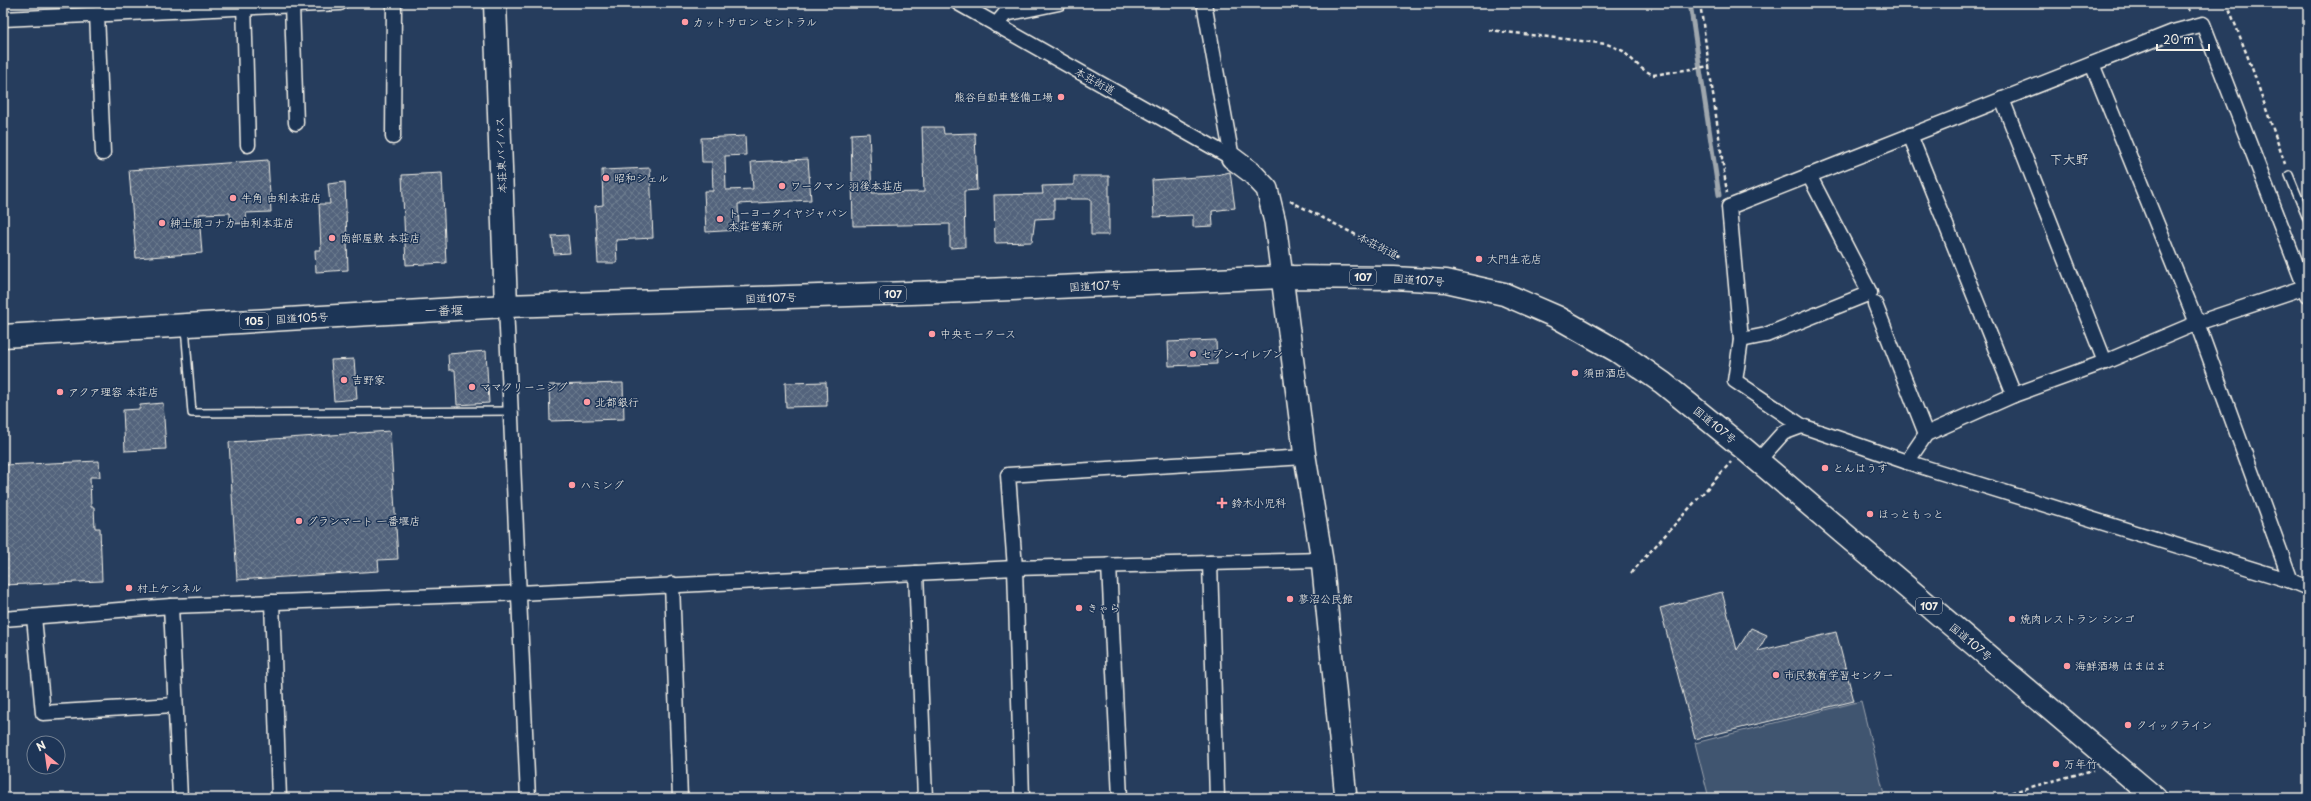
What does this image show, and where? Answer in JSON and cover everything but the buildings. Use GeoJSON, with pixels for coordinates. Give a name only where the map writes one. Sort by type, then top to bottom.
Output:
{"type":"FeatureCollection","features":[{"type":"Feature","properties":{"kind":"highway","name":"本荘東バイパス"},"geometry":{"type":"LineString","coordinates":[[495,3],[506,306]]}},
{"type":"Feature","properties":{"kind":"highway","name":"国道107号"},"geometry":{"type":"LineString","coordinates":[[506,306],[933,293],[1281,277],[1394,278],[1446,281],[1504,294],[1557,318],[1618,351],[1663,383],[1750,454],[2155,798]]}},
{"type":"Feature","properties":{"kind":"highway","name":"国道105号"},"geometry":{"type":"LineString","coordinates":[[3,336],[506,306]]}},
{"type":"Feature","properties":{"kind":"street"},"geometry":{"type":"LineString","coordinates":[[3,19],[51,10],[97,14],[147,8],[340,3]]}},
{"type":"Feature","properties":{"kind":"street"},"geometry":{"type":"LineString","coordinates":[[393,137],[394,3]]}},
{"type":"Feature","properties":{"kind":"street","name":"本荘街道"},"geometry":{"type":"LineString","coordinates":[[958,3],[1232,158]]}},
{"type":"Feature","properties":{"kind":"street"},"geometry":{"type":"LineString","coordinates":[[1204,3],[1232,158],[1252,173],[1267,190],[1275,222],[1305,458],[1322,560],[1346,798]]}},
{"type":"Feature","properties":{"kind":"street"},"geometry":{"type":"LineString","coordinates":[[996,25],[1005,14],[1052,4]]}},
{"type":"Feature","properties":{"kind":"street"},"geometry":{"type":"LineString","coordinates":[[244,5],[248,145]]}},
{"type":"Feature","properties":{"kind":"street"},"geometry":{"type":"LineString","coordinates":[[292,5],[296,123]]}},
{"type":"Feature","properties":{"kind":"street"},"geometry":{"type":"LineString","coordinates":[[97,14],[103,152]]}},
{"type":"Feature","properties":{"kind":"street"},"geometry":{"type":"LineString","coordinates":[[1906,462],[1926,434],[2014,395],[2104,362],[2197,324],[2306,291],[2203,24],[2173,32],[1729,207],[1741,340],[1735,380],[1802,426],[1906,462],[2291,581],[2308,588]]}},
{"type":"Feature","properties":{"kind":"street"},"geometry":{"type":"LineString","coordinates":[[2092,64],[2197,324],[2291,581]]}},
{"type":"Feature","properties":{"kind":"street"},"geometry":{"type":"LineString","coordinates":[[2002,99],[2104,362]]}},
{"type":"Feature","properties":{"kind":"street"},"geometry":{"type":"LineString","coordinates":[[1910,135],[2014,395]]}},
{"type":"Feature","properties":{"kind":"street"},"geometry":{"type":"LineString","coordinates":[[1741,340],[1766,335],[1870,293],[1809,175]]}},
{"type":"Feature","properties":{"kind":"street"},"geometry":{"type":"LineString","coordinates":[[1875,304],[1926,434]]}},
{"type":"Feature","properties":{"kind":"street"},"geometry":{"type":"LineString","coordinates":[[506,306],[512,412],[528,798]]}},
{"type":"Feature","properties":{"kind":"street"},"geometry":{"type":"LineString","coordinates":[[1750,454],[1783,433],[1802,426]]}},
{"type":"Feature","properties":{"kind":"street"},"geometry":{"type":"LineString","coordinates":[[1022,798],[1015,568],[1008,475],[1305,458]]}},
{"type":"Feature","properties":{"kind":"street"},"geometry":{"type":"LineString","coordinates":[[3,619],[171,606],[519,593],[672,584],[1015,568],[1322,560]]}},
{"type":"Feature","properties":{"kind":"street"},"geometry":{"type":"LineString","coordinates":[[1210,563],[1216,798]]}},
{"type":"Feature","properties":{"kind":"street"},"geometry":{"type":"LineString","coordinates":[[1109,565],[1120,798]]}},
{"type":"Feature","properties":{"kind":"street"},"geometry":{"type":"LineString","coordinates":[[916,573],[925,798]]}},
{"type":"Feature","properties":{"kind":"street"},"geometry":{"type":"LineString","coordinates":[[672,584],[680,798]]}},
{"type":"Feature","properties":{"kind":"street"},"geometry":{"type":"LineString","coordinates":[[272,602],[279,798]]}},
{"type":"Feature","properties":{"kind":"street"},"geometry":{"type":"LineString","coordinates":[[171,606],[174,705],[180,798]]}},
{"type":"Feature","properties":{"kind":"street"},"geometry":{"type":"LineString","coordinates":[[34,617],[43,713],[174,705]]}},
{"type":"Feature","properties":{"kind":"lane"},"geometry":{"type":"LineString","coordinates":[[2288,175],[2308,221]]}},
{"type":"Feature","properties":{"kind":"lane"},"geometry":{"type":"LineString","coordinates":[[185,325],[192,413],[512,412]]}},
{"type":"Feature","properties":{"kind":"path"},"geometry":{"type":"LineString","coordinates":[[1700,3],[1729,207]]}},
{"type":"Feature","properties":{"kind":"path"},"geometry":{"type":"LineString","coordinates":[[2227,3],[2252,68],[2288,175]]}},
{"type":"Feature","properties":{"kind":"path"},"geometry":{"type":"LineString","coordinates":[[1489,30],[1606,44],[1623,52],[1641,68],[1652,75],[1710,66]]}},
{"type":"Feature","properties":{"kind":"path","name":"本荘街道"},"geometry":{"type":"LineString","coordinates":[[1267,190],[1404,260]]}},
{"type":"Feature","properties":{"kind":"path"},"geometry":{"type":"LineString","coordinates":[[1631,573],[1750,454]]}},
{"type":"Feature","properties":{"kind":"path"},"geometry":{"type":"LineString","coordinates":[[1991,798],[2115,763]]}},
{"type":"Feature","properties":{"kind":"shaded area"},"geometry":{"type":"Polygon","coordinates":[[[1861,701],[1885,798],[1709,798],[1695,743],[1861,701]]]}},
{"type":"Feature","properties":{"kind":"waterway"},"geometry":{"type":"LineString","coordinates":[[1690,3],[1719,195]]}},
{"type":"Feature","properties":{"kind":"place","name":"カットサロン セントラル"},"geometry":{"type":"Point","coordinates":[685,22]}},
{"type":"Feature","properties":{"kind":"place","name":"熊谷自動車整備工場"},"geometry":{"type":"Point","coordinates":[1061,97]}},
{"type":"Feature","properties":{"kind":"place","name":"昭和シェル"},"geometry":{"type":"Point","coordinates":[606,178]}},
{"type":"Feature","properties":{"kind":"place","name":"ワークマン 羽後本荘店"},"geometry":{"type":"Point","coordinates":[782,186]}},
{"type":"Feature","properties":{"kind":"place","name":"牛角 由利本荘店"},"geometry":{"type":"Point","coordinates":[233,198]}},
{"type":"Feature","properties":{"kind":"place","name":"トーヨータイヤジャパン 本荘営業所"},"geometry":{"type":"Point","coordinates":[720,219]}},
{"type":"Feature","properties":{"kind":"place","name":"紳士服コナカ 由利本荘店"},"geometry":{"type":"Point","coordinates":[162,223]}},
{"type":"Feature","properties":{"kind":"place","name":"南部屋敷 本荘店"},"geometry":{"type":"Point","coordinates":[332,238]}},
{"type":"Feature","properties":{"kind":"place","name":"大門生花店"},"geometry":{"type":"Point","coordinates":[1479,259]}},
{"type":"Feature","properties":{"kind":"place","name":"中央モータース"},"geometry":{"type":"Point","coordinates":[932,334]}},
{"type":"Feature","properties":{"kind":"place","name":"セブン-イレブン"},"geometry":{"type":"Point","coordinates":[1193,354]}},
{"type":"Feature","properties":{"kind":"place","name":"須田酒店"},"geometry":{"type":"Point","coordinates":[1575,373]}},
{"type":"Feature","properties":{"kind":"place","name":"吉野家"},"geometry":{"type":"Point","coordinates":[344,380]}},
{"type":"Feature","properties":{"kind":"place","name":"ママクリーニング"},"geometry":{"type":"Point","coordinates":[472,387]}},
{"type":"Feature","properties":{"kind":"place","name":"アクア理容 本荘店"},"geometry":{"type":"Point","coordinates":[60,392]}},
{"type":"Feature","properties":{"kind":"place","name":"北都銀行"},"geometry":{"type":"Point","coordinates":[587,402]}},
{"type":"Feature","properties":{"kind":"place","name":"とんはうす"},"geometry":{"type":"Point","coordinates":[1825,468]}},
{"type":"Feature","properties":{"kind":"place","name":"ハミング"},"geometry":{"type":"Point","coordinates":[572,485]}},
{"type":"Feature","properties":{"kind":"place","name":"鈴木小児科"},"geometry":{"type":"Point","coordinates":[1222,503]}},
{"type":"Feature","properties":{"kind":"place","name":"ほっともっと"},"geometry":{"type":"Point","coordinates":[1870,514]}},
{"type":"Feature","properties":{"kind":"place","name":"グランマート 一番堰店"},"geometry":{"type":"Point","coordinates":[299,521]}},
{"type":"Feature","properties":{"kind":"place","name":"村上ケンネル"},"geometry":{"type":"Point","coordinates":[129,588]}},
{"type":"Feature","properties":{"kind":"place","name":"蓼沼公民館"},"geometry":{"type":"Point","coordinates":[1290,599]}},
{"type":"Feature","properties":{"kind":"place","name":"きゃら"},"geometry":{"type":"Point","coordinates":[1079,608]}},
{"type":"Feature","properties":{"kind":"place","name":"焼肉レストラン シンゴ"},"geometry":{"type":"Point","coordinates":[2012,619]}},
{"type":"Feature","properties":{"kind":"place","name":"海鮮酒場 はまはま"},"geometry":{"type":"Point","coordinates":[2067,666]}},
{"type":"Feature","properties":{"kind":"place","name":"市民教育学習センター"},"geometry":{"type":"Point","coordinates":[1776,675]}},
{"type":"Feature","properties":{"kind":"place","name":"クイックライン"},"geometry":{"type":"Point","coordinates":[2128,725]}},
{"type":"Feature","properties":{"kind":"place","name":"万年竹"},"geometry":{"type":"Point","coordinates":[2056,764]}},
{"type":"Feature","properties":{"kind":"district","name":"下大野"},"geometry":{"type":"Point","coordinates":[2069,159]}},
{"type":"Feature","properties":{"kind":"district","name":"一番堰"},"geometry":{"type":"Point","coordinates":[444,310]}}]}
